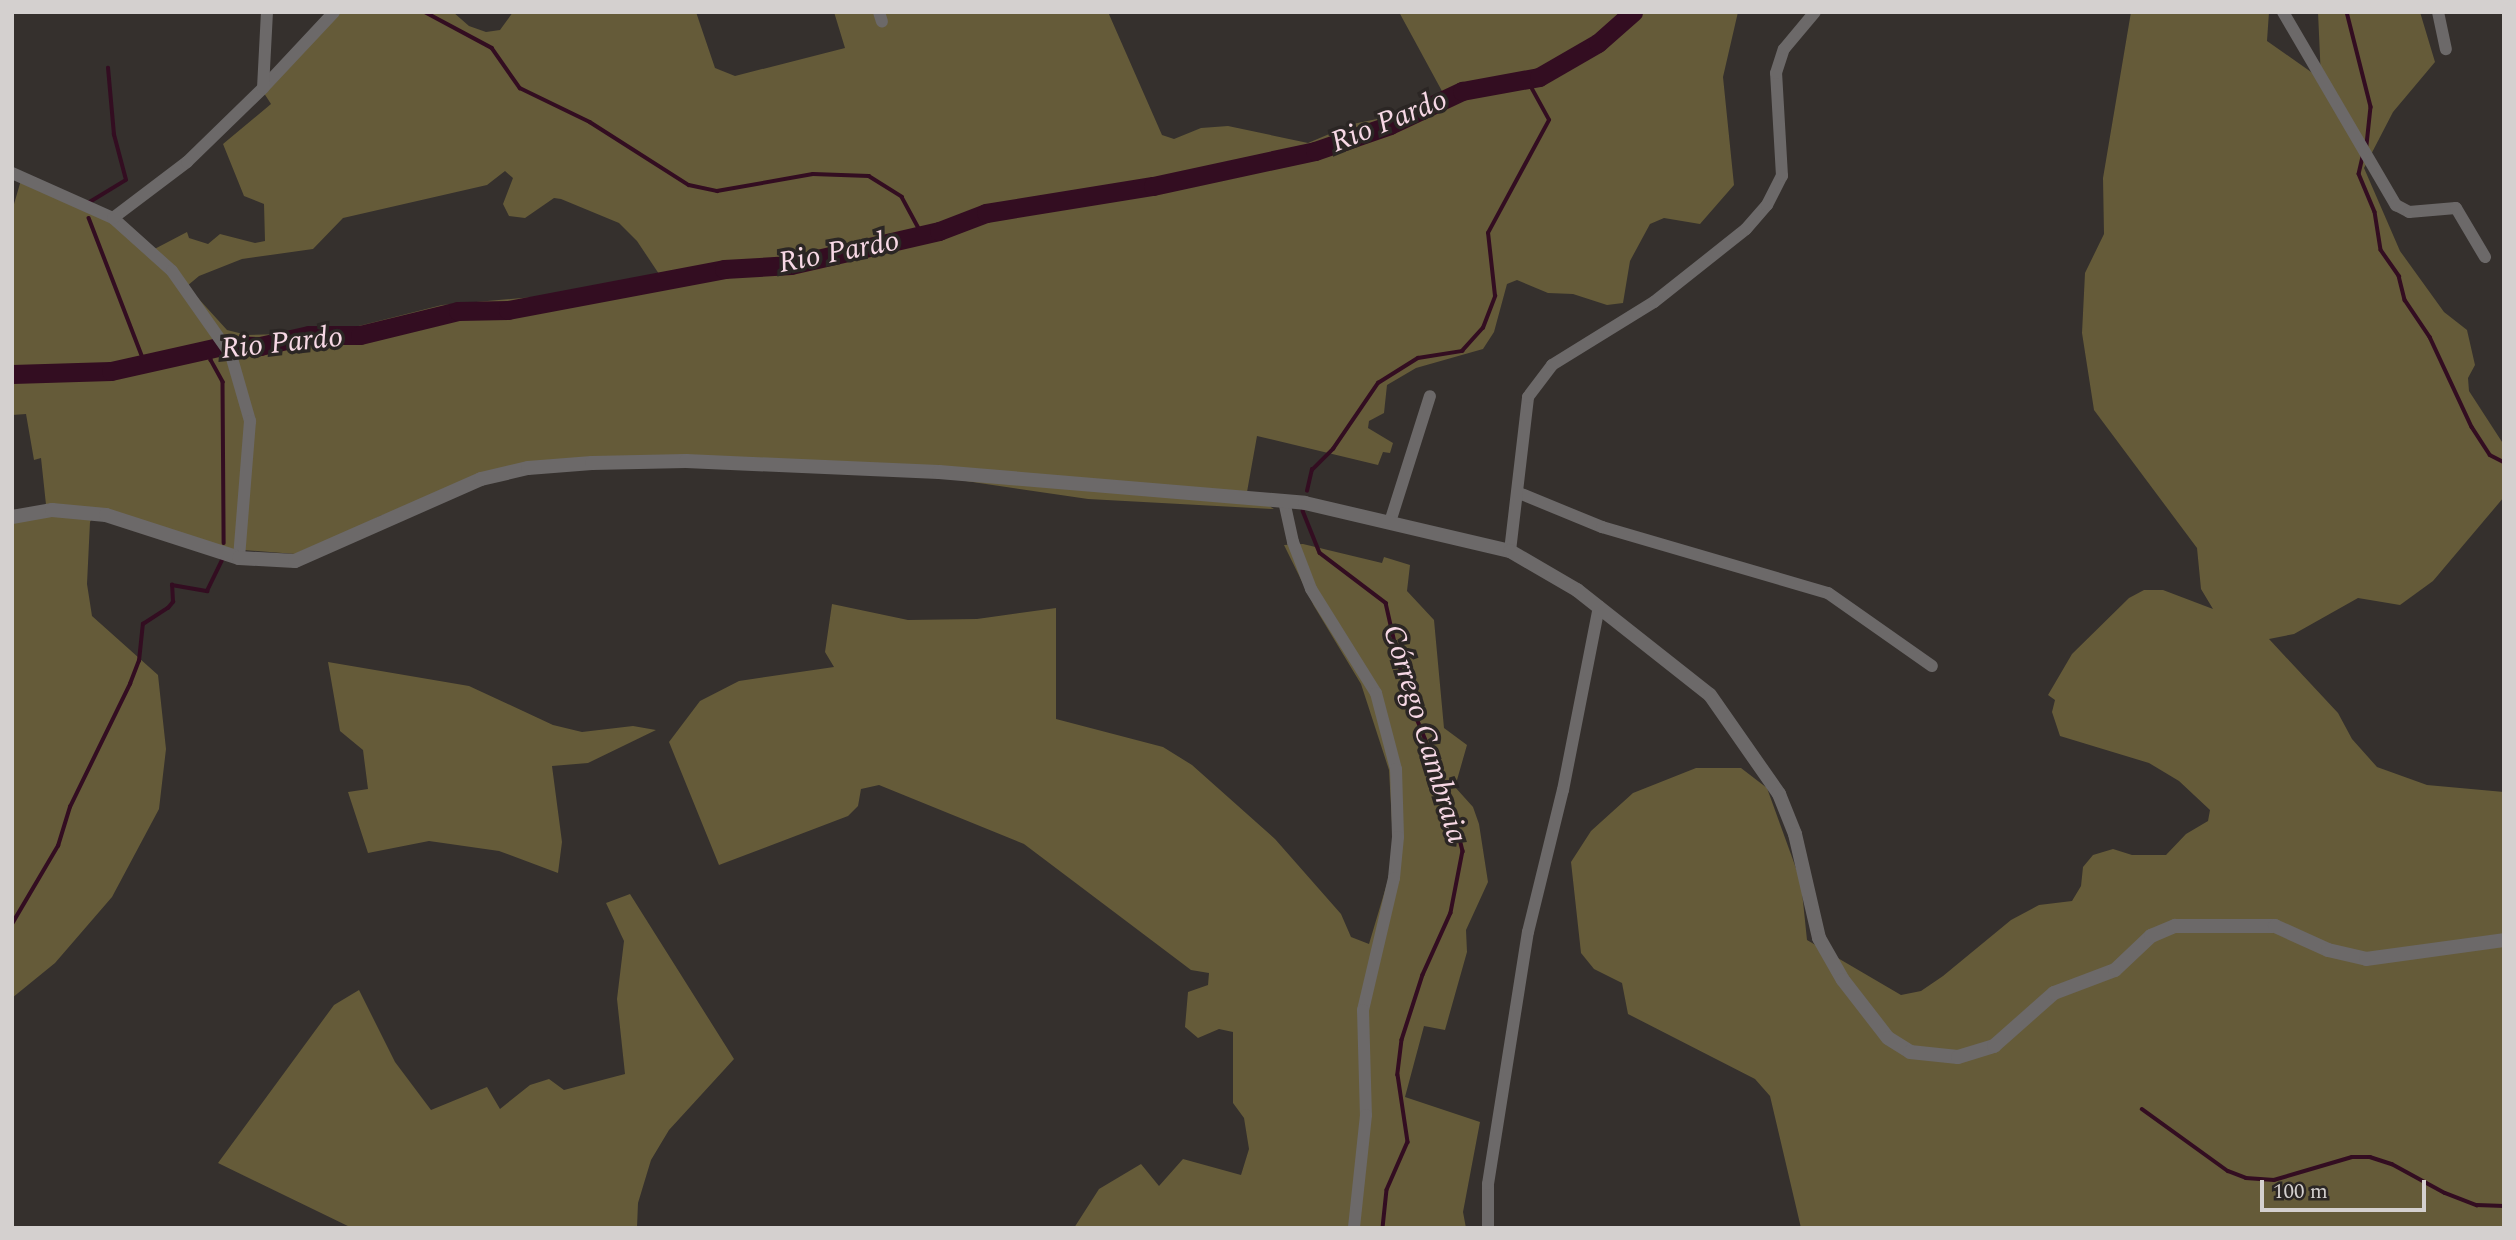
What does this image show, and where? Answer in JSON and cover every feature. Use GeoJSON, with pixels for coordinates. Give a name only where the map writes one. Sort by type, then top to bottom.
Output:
{"type":"FeatureCollection","features":[{"type":"Feature","properties":{"kind":"street"},"geometry":{"type":"LineString","coordinates":[[263,88],[267,12]]}},
{"type":"Feature","properties":{"kind":"street"},"geometry":{"type":"LineString","coordinates":[[113,219],[187,162],[263,88],[334,12]]}},
{"type":"Feature","properties":{"kind":"street"},"geometry":{"type":"LineString","coordinates":[[1510,551],[1519,493],[1528,397],[1538,379],[1552,365],[1654,302],[1746,229],[1767,205],[1782,176],[1776,73],[1784,49],[1815,12]]}},
{"type":"Feature","properties":{"kind":"street"},"geometry":{"type":"LineString","coordinates":[[2283,12],[2396,205],[2409,212],[2456,208],[2485,257]]}},
{"type":"Feature","properties":{"kind":"street"},"geometry":{"type":"LineString","coordinates":[[2438,12],[2446,50]]}},
{"type":"Feature","properties":{"kind":"street"},"geometry":{"type":"LineString","coordinates":[[12,173],[113,219],[172,271],[231,355],[250,421],[239,558]]}},
{"type":"Feature","properties":{"kind":"street"},"geometry":{"type":"LineString","coordinates":[[1390,522],[1430,396]]}},
{"type":"Feature","properties":{"kind":"street"},"geometry":{"type":"LineString","coordinates":[[12,517],[52,510],[106,515],[239,558],[295,561],[481,479],[528,468],[592,463],[802,463],[1284,502],[1390,522],[1510,551],[1599,607],[1670,659],[1733,723],[1779,794],[1795,834],[1819,937],[1869,1017],[1910,1052],[1958,1057],[1994,1046],[2054,993],[2115,970],[2151,936],[2175,926],[2276,926],[2328,950],[2366,959],[2504,940]]}},
{"type":"Feature","properties":{"kind":"street"},"geometry":{"type":"LineString","coordinates":[[1519,493],[1602,527],[1828,593],[1932,666]]}},
{"type":"Feature","properties":{"kind":"street"},"geometry":{"type":"LineString","coordinates":[[1284,502],[1293,542],[1311,589],[1376,693],[1396,769],[1398,837],[1394,878],[1363,1010],[1366,1115],[1354,1228]]}},
{"type":"Feature","properties":{"kind":"street"},"geometry":{"type":"LineString","coordinates":[[1488,1228],[1488,1184],[1528,932],[1563,790],[1599,607]]}},
{"type":"Feature","properties":{"kind":"shaded area"},"geometry":{"type":"Polygon","coordinates":[[[330,12],[453,12],[469,26],[486,32],[500,30],[513,12],[696,12],[715,68],[735,76],[845,48],[834,12],[1108,12],[1162,135],[1174,139],[1201,128],[1228,126],[1308,143],[1353,124],[1449,104],[1399,12],[1738,12],[1723,77],[1734,185],[1700,224],[1664,218],[1650,224],[1630,261],[1623,303],[1607,305],[1573,294],[1548,293],[1517,280],[1507,284],[1494,332],[1483,349],[1416,368],[1387,385],[1384,413],[1369,421],[1368,428],[1393,443],[1390,453],[1383,452],[1378,465],[1257,436],[1247,492],[1274,509],[1088,499],[932,476],[801,466],[572,468],[499,478],[380,516],[308,555],[219,548],[96,510],[90,522],[87,584],[92,616],[158,675],[166,749],[159,809],[112,897],[55,963],[12,998],[12,521],[47,514],[41,458],[34,460],[26,414],[12,415],[12,211],[21,180],[102,211],[145,254],[187,232],[189,238],[208,244],[220,234],[255,243],[265,241],[264,204],[244,196],[223,144],[271,104],[260,87],[330,12]],[[505,171],[487,185],[343,218],[313,249],[242,259],[199,276],[187,286],[227,330],[247,335],[331,333],[442,305],[590,292],[661,277],[637,241],[619,223],[561,199],[554,198],[525,218],[509,216],[503,204],[513,178],[505,171]]]}},
{"type":"Feature","properties":{"kind":"shaded area"},"geometry":{"type":"Polygon","coordinates":[[[2131,12],[2269,12],[2267,41],[2321,79],[2318,12],[2420,12],[2435,62],[2393,112],[2364,168],[2400,251],[2444,312],[2467,330],[2475,365],[2468,378],[2469,391],[2504,445],[2504,497],[2433,581],[2400,605],[2358,598],[2294,634],[2269,639],[2338,713],[2352,739],[2377,767],[2427,785],[2504,792],[2504,1228],[1801,1228],[1770,1096],[1755,1079],[1628,1014],[1622,983],[1594,969],[1581,953],[1571,862],[1591,831],[1633,793],[1696,768],[1741,768],[1767,788],[1801,882],[1807,940],[1901,995],[1921,991],[1943,976],[2011,920],[2039,905],[2072,901],[2081,886],[2083,867],[2093,855],[2113,849],[2132,855],[2166,855],[2186,834],[2208,821],[2210,810],[2179,781],[2149,763],[2060,736],[2052,712],[2055,700],[2048,695],[2072,654],[2129,598],[2144,590],[2163,590],[2213,609],[2201,589],[2197,548],[2094,410],[2082,333],[2085,273],[2104,234],[2103,178],[2131,12]]]}},
{"type":"Feature","properties":{"kind":"shaded area"},"geometry":{"type":"Polygon","coordinates":[[[1303,544],[1382,563],[1384,557],[1410,565],[1407,591],[1434,620],[1444,728],[1467,745],[1455,787],[1473,807],[1479,824],[1488,882],[1466,930],[1467,952],[1445,1030],[1424,1026],[1405,1097],[1480,1122],[1463,1212],[1466,1228],[1074,1228],[1099,1189],[1141,1164],[1159,1186],[1183,1159],[1241,1175],[1249,1149],[1244,1118],[1233,1103],[1233,1032],[1219,1029],[1198,1038],[1185,1027],[1188,992],[1208,985],[1209,973],[1191,970],[1024,844],[879,785],[861,789],[858,806],[848,816],[719,865],[669,742],[700,701],[739,681],[834,667],[825,652],[832,604],[908,620],[977,619],[1056,608],[1056,719],[1163,747],[1192,765],[1275,839],[1341,914],[1351,937],[1369,944],[1394,860],[1389,770],[1361,684],[1314,606],[1284,545],[1303,544]]]}},
{"type":"Feature","properties":{"kind":"shaded area"},"geometry":{"type":"Polygon","coordinates":[[[328,662],[469,686],[553,725],[582,732],[633,726],[656,730],[588,763],[552,766],[562,842],[558,873],[499,851],[429,841],[368,853],[348,792],[368,789],[363,750],[340,731],[328,662]]]}},
{"type":"Feature","properties":{"kind":"shaded area"},"geometry":{"type":"Polygon","coordinates":[[[630,894],[734,1059],[669,1130],[651,1160],[638,1203],[637,1228],[352,1228],[218,1163],[334,1005],[359,990],[395,1062],[431,1110],[487,1087],[500,1109],[530,1085],[549,1079],[564,1090],[625,1074],[617,999],[624,941],[606,903],[630,894]]]}},
{"type":"Feature","properties":{"kind":"waterway"},"geometry":{"type":"LineString","coordinates":[[425,12],[492,48],[520,88],[590,122],[689,185],[717,191],[813,174],[869,176],[902,197],[922,234]]}},
{"type":"Feature","properties":{"kind":"waterway","name":"Rio Pardo"},"geometry":{"type":"LineString","coordinates":[[12,374],[111,371],[227,345],[260,346],[309,335],[360,335],[458,311],[508,310],[724,269],[791,265],[939,231],[986,213],[1153,186],[1315,151],[1390,125],[1462,91],[1539,77],[1598,43],[1633,12]]}},
{"type":"Feature","properties":{"kind":"waterway"},"geometry":{"type":"LineString","coordinates":[[2347,12],[2371,107],[2367,146]]}},
{"type":"Feature","properties":{"kind":"waterway"},"geometry":{"type":"LineString","coordinates":[[88,203],[126,180],[114,135],[108,68]]}},
{"type":"Feature","properties":{"kind":"waterway","name":"Córrego Cambraia"},"geometry":{"type":"LineString","coordinates":[[1307,491],[1312,470],[1333,449],[1378,383],[1418,358],[1462,351],[1483,328],[1495,296],[1488,233],[1549,120],[1527,80]]}},
{"type":"Feature","properties":{"kind":"waterway"},"geometry":{"type":"LineString","coordinates":[[2363,157],[2359,174],[2375,212],[2381,250],[2399,276],[2405,300],[2430,337],[2472,427],[2490,455],[2504,462]]}},
{"type":"Feature","properties":{"kind":"waterway"},"geometry":{"type":"LineString","coordinates":[[89,218],[145,363]]}},
{"type":"Feature","properties":{"kind":"waterway"},"geometry":{"type":"LineString","coordinates":[[211,349],[211,360],[223,382],[224,543]]}},
{"type":"Feature","properties":{"kind":"waterway","name":"Córrego Cambraia"},"geometry":{"type":"LineString","coordinates":[[1303,511],[1320,553],[1386,603],[1406,692],[1450,799],[1463,851],[1451,913],[1423,975],[1402,1040],[1398,1075],[1408,1142],[1387,1190],[1383,1228]]}},
{"type":"Feature","properties":{"kind":"waterway"},"geometry":{"type":"LineString","coordinates":[[12,924],[58,846],[70,807],[130,684],[139,661],[143,624],[173,602],[172,585],[207,591],[222,560]]}},
{"type":"Feature","properties":{"kind":"waterway"},"geometry":{"type":"LineString","coordinates":[[2142,1109],[2228,1171],[2246,1178],[2274,1180],[2352,1157],[2370,1157],[2392,1164],[2445,1193],[2477,1205],[2504,1206]]}}]}
